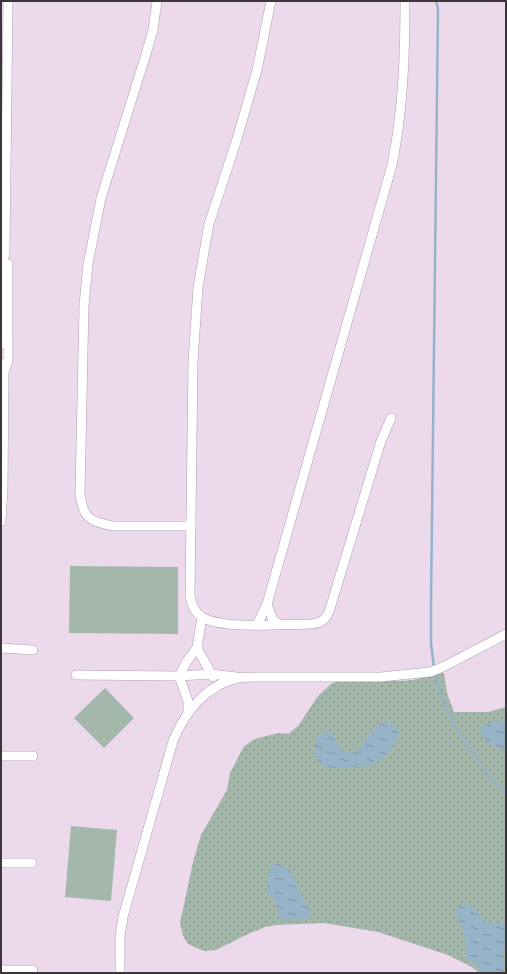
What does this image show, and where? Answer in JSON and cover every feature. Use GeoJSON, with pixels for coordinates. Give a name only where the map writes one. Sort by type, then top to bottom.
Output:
{"type":"FeatureCollection","features":[{"type":"Feature","properties":{"kind":"street"},"geometry":{"type":"LineString","coordinates":[[1,344],[5,320],[9,268],[5,253],[4,124],[8,1]]}},
{"type":"Feature","properties":{"kind":"street"},"geometry":{"type":"LineString","coordinates":[[157,1],[153,30],[101,198],[88,264],[84,305],[80,494],[82,507],[85,513],[90,518],[103,524],[113,526],[191,526]]}},
{"type":"Feature","properties":{"kind":"street"},"geometry":{"type":"LineString","coordinates":[[271,1],[257,70],[236,142],[209,224],[201,263],[196,302],[193,356],[190,596],[192,605],[196,612],[202,617],[222,623],[257,625],[312,624],[321,622],[329,612],[381,441],[391,418]]}},
{"type":"Feature","properties":{"kind":"street"},"geometry":{"type":"LineString","coordinates":[[257,625],[267,604],[392,165],[401,111],[404,77],[405,1]]}},
{"type":"Feature","properties":{"kind":"street"},"geometry":{"type":"LineString","coordinates":[[1,521],[3,490],[2,367],[8,361],[5,320]]}},
{"type":"Feature","properties":{"kind":"street"},"geometry":{"type":"LineString","coordinates":[[267,604],[273,620],[279,624]]}},
{"type":"Feature","properties":{"kind":"street"},"geometry":{"type":"LineString","coordinates":[[188,713],[188,701],[180,676],[187,661],[197,648],[202,617]]}},
{"type":"Feature","properties":{"kind":"street"},"geometry":{"type":"LineString","coordinates":[[76,675],[180,676],[211,674],[239,678],[381,677],[430,672],[443,668],[506,634]]}},
{"type":"Feature","properties":{"kind":"street"},"geometry":{"type":"LineString","coordinates":[[1,648],[33,650]]}},
{"type":"Feature","properties":{"kind":"street"},"geometry":{"type":"LineString","coordinates":[[197,648],[217,686]]}},
{"type":"Feature","properties":{"kind":"street"},"geometry":{"type":"LineString","coordinates":[[120,973],[120,936],[126,904],[174,741],[181,724],[188,713],[203,696],[217,686],[239,678]]}},
{"type":"Feature","properties":{"kind":"street"},"geometry":{"type":"LineString","coordinates":[[1,756],[33,756]]}},
{"type":"Feature","properties":{"kind":"street"},"geometry":{"type":"LineString","coordinates":[[1,863],[32,863]]}},
{"type":"Feature","properties":{"kind":"street"},"geometry":{"type":"LineString","coordinates":[[1,970],[33,970]]}},
{"type":"Feature","properties":{"kind":"green space"},"geometry":{"type":"Polygon","coordinates":[[[70,566],[178,567],[178,634],[69,633],[70,566]]]}},
{"type":"Feature","properties":{"kind":"green space"},"geometry":{"type":"Polygon","coordinates":[[[444,673],[447,693],[454,712],[488,712],[506,707],[506,973],[479,973],[472,967],[448,955],[378,932],[324,923],[265,927],[216,950],[204,951],[188,944],[183,936],[180,923],[193,862],[201,835],[227,790],[230,773],[244,746],[255,739],[266,736],[279,733],[288,734],[298,726],[318,696],[332,683],[341,681],[413,680],[444,673]]]}},
{"type":"Feature","properties":{"kind":"green space"},"geometry":{"type":"Polygon","coordinates":[[[105,688],[134,718],[104,748],[74,718],[105,688]]]}},
{"type":"Feature","properties":{"kind":"green space"},"geometry":{"type":"Polygon","coordinates":[[[71,826],[117,830],[111,901],[65,897],[71,826]]]}},
{"type":"Feature","properties":{"kind":"water"},"geometry":{"type":"Polygon","coordinates":[[[385,722],[395,725],[399,731],[399,734],[389,752],[376,762],[360,767],[335,768],[325,766],[317,759],[315,748],[318,737],[321,734],[326,732],[331,733],[340,750],[348,752],[354,751],[365,742],[379,725],[385,722]]]}},
{"type":"Feature","properties":{"kind":"water"},"geometry":{"type":"Polygon","coordinates":[[[494,722],[506,722],[506,748],[499,749],[486,738],[481,730],[487,724],[494,722]]]}},
{"type":"Feature","properties":{"kind":"water"},"geometry":{"type":"Polygon","coordinates":[[[273,864],[284,866],[292,874],[301,896],[309,908],[309,917],[291,921],[281,920],[279,918],[276,905],[267,889],[269,873],[273,864]]]}},
{"type":"Feature","properties":{"kind":"water"},"geometry":{"type":"Polygon","coordinates":[[[463,904],[474,908],[484,920],[489,923],[496,924],[506,922],[504,973],[484,973],[474,963],[466,958],[466,946],[463,929],[455,912],[457,908],[463,904]]]}},
{"type":"Feature","properties":{"kind":"waterway"},"geometry":{"type":"LineString","coordinates":[[434,668],[431,643],[431,602],[438,8],[436,1]]}},
{"type":"Feature","properties":{"kind":"waterway"},"geometry":{"type":"LineString","coordinates":[[435,673],[445,705],[462,738],[484,768],[506,794]]}}]}
